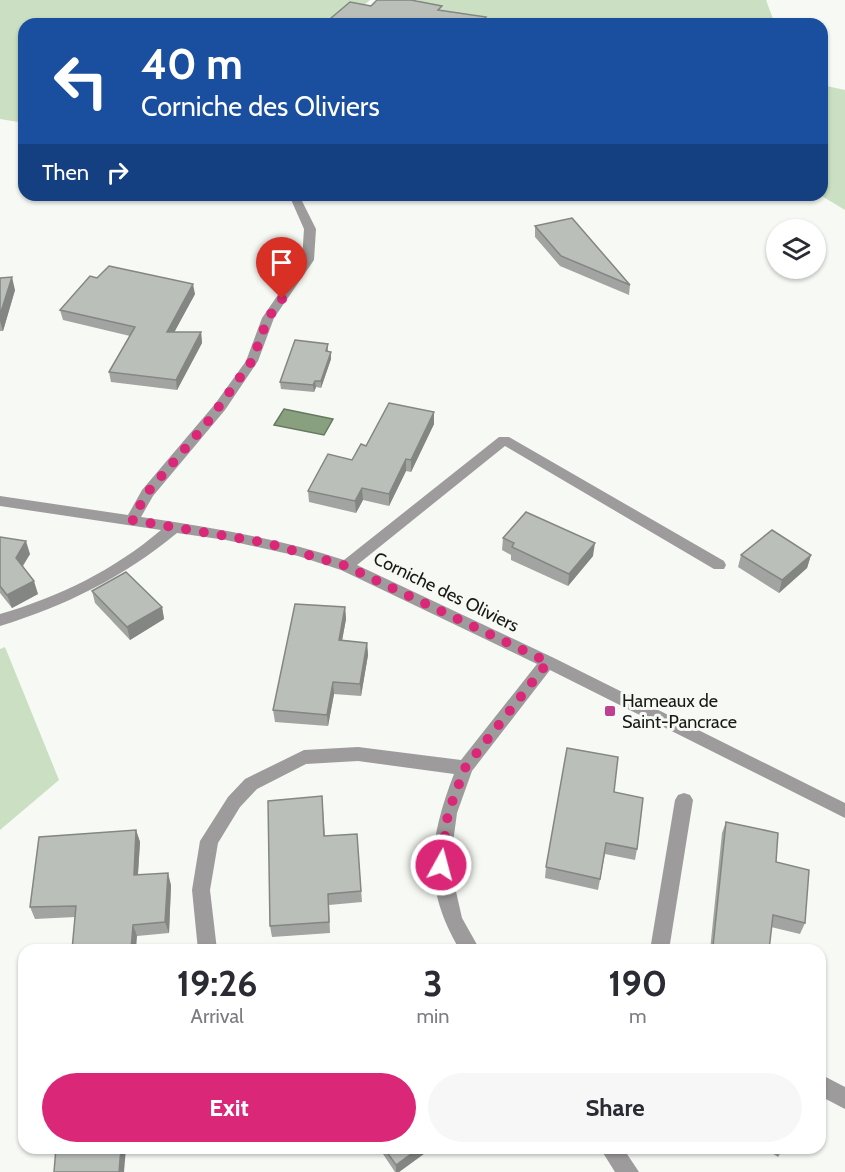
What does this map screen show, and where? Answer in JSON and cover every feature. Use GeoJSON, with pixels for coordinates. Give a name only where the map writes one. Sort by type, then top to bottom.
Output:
{"type":"FeatureCollection","features":[{"type":"Feature","properties":{"kind":"street"},"geometry":{"type":"LineString","coordinates":[[132,520],[147,493],[207,423],[252,361],[268,318],[308,260],[310,229],[297,201]]}},
{"type":"Feature","properties":{"kind":"street"},"geometry":{"type":"LineString","coordinates":[[346,566],[504,440],[719,564]]}},
{"type":"Feature","properties":{"kind":"street","name":"Corniche des Oliviers"},"geometry":{"type":"LineString","coordinates":[[0,501],[175,526],[267,543],[346,566],[548,662],[845,811]]}},
{"type":"Feature","properties":{"kind":"street"},"geometry":{"type":"LineString","coordinates":[[0,620],[37,610],[79,589],[125,564],[175,526]]}},
{"type":"Feature","properties":{"kind":"street"},"geometry":{"type":"LineString","coordinates":[[467,944],[453,921],[441,865],[448,813],[465,768],[548,662]]}},
{"type":"Feature","properties":{"kind":"street"},"geometry":{"type":"LineString","coordinates":[[206,944],[201,890],[209,841],[234,802],[250,784],[304,757],[358,754],[465,768]]}},
{"type":"Feature","properties":{"kind":"street"},"geometry":{"type":"LineString","coordinates":[[660,944],[684,800]]}},
{"type":"Feature","properties":{"kind":"street"},"geometry":{"type":"LineString","coordinates":[[826,1088],[845,1099]]}},
{"type":"Feature","properties":{"kind":"street"},"geometry":{"type":"LineString","coordinates":[[615,1154],[628,1172]]}},
{"type":"Feature","properties":{"kind":"shaded area"},"geometry":{"type":"Polygon","coordinates":[[[0,0],[370,0],[349,18],[18,18],[18,122],[0,119],[0,0]]]}},
{"type":"Feature","properties":{"kind":"shaded area"},"geometry":{"type":"Polygon","coordinates":[[[417,0],[766,0],[773,18],[460,18],[417,0]]]}},
{"type":"Feature","properties":{"kind":"shaded area"},"geometry":{"type":"Polygon","coordinates":[[[828,86],[845,90],[845,210],[828,200],[828,86]]]}},
{"type":"Feature","properties":{"kind":"shaded area"},"geometry":{"type":"Polygon","coordinates":[[[284,409],[333,419],[324,435],[274,425],[284,409]]]}},
{"type":"Feature","properties":{"kind":"shaded area"},"geometry":{"type":"Polygon","coordinates":[[[5,647],[59,780],[0,830],[0,649],[5,647]]]}},
{"type":"Feature","properties":{"kind":"building"},"geometry":{"type":"Polygon","coordinates":[[[377,0],[411,0],[442,6],[438,10],[486,17],[331,18],[350,2],[371,6],[377,0]]]}},
{"type":"Feature","properties":{"kind":"building"},"geometry":{"type":"Polygon","coordinates":[[[572,218],[630,285],[561,256],[535,226],[572,218]]]}},
{"type":"Feature","properties":{"kind":"building"},"geometry":{"type":"Polygon","coordinates":[[[109,266],[193,284],[167,332],[201,332],[176,380],[109,372],[135,327],[60,310],[90,276],[97,278],[109,266]]]}},
{"type":"Feature","properties":{"kind":"building"},"geometry":{"type":"Polygon","coordinates":[[[12,277],[0,315],[0,278],[12,277]]]}},
{"type":"Feature","properties":{"kind":"building"},"geometry":{"type":"Polygon","coordinates":[[[295,340],[328,344],[326,351],[331,352],[321,381],[315,381],[313,385],[280,382],[295,340]]]}},
{"type":"Feature","properties":{"kind":"building"},"geometry":{"type":"Polygon","coordinates":[[[389,403],[434,412],[411,460],[406,459],[389,494],[362,488],[355,501],[308,491],[328,454],[352,460],[361,444],[366,446],[389,403]]]}},
{"type":"Feature","properties":{"kind":"building"},"geometry":{"type":"Polygon","coordinates":[[[526,512],[595,543],[569,574],[512,547],[514,543],[503,538],[526,512]]]}},
{"type":"Feature","properties":{"kind":"building"},"geometry":{"type":"Polygon","coordinates":[[[772,530],[811,555],[782,580],[741,555],[772,530]]]}},
{"type":"Feature","properties":{"kind":"building"},"geometry":{"type":"Polygon","coordinates":[[[0,537],[26,541],[16,558],[34,581],[7,595],[0,586],[0,537]]]}},
{"type":"Feature","properties":{"kind":"building"},"geometry":{"type":"Polygon","coordinates":[[[126,572],[162,607],[127,627],[92,591],[126,572]]]}},
{"type":"Feature","properties":{"kind":"building"},"geometry":{"type":"Polygon","coordinates":[[[295,604],[345,607],[339,640],[367,643],[360,684],[333,682],[327,715],[273,710],[295,604]]]}},
{"type":"Feature","properties":{"kind":"building"},"geometry":{"type":"Polygon","coordinates":[[[567,748],[618,757],[614,792],[643,798],[637,849],[606,843],[600,879],[546,867],[567,748]]]}},
{"type":"Feature","properties":{"kind":"building"},"geometry":{"type":"Polygon","coordinates":[[[322,796],[324,836],[357,834],[361,891],[328,894],[329,922],[270,926],[268,801],[322,796]]]}},
{"type":"Feature","properties":{"kind":"building"},"geometry":{"type":"Polygon","coordinates":[[[726,822],[778,833],[776,862],[809,870],[805,923],[773,915],[770,944],[713,944],[726,822]]]}},
{"type":"Feature","properties":{"kind":"building"},"geometry":{"type":"Polygon","coordinates":[[[136,830],[134,875],[168,873],[165,922],[133,925],[131,944],[73,944],[76,906],[30,907],[39,837],[136,830]]]}},
{"type":"Feature","properties":{"kind":"building"},"geometry":{"type":"Polygon","coordinates":[[[56,1154],[120,1154],[119,1172],[54,1172],[56,1154]]]}},
{"type":"Feature","properties":{"kind":"building"},"geometry":{"type":"Polygon","coordinates":[[[388,1154],[411,1154],[396,1165],[388,1154]]]}},
{"type":"Feature","properties":{"kind":"place","name":"Hameaux de Saint-Pancrace"},"geometry":{"type":"Point","coordinates":[610,711]}},
{"type":"Feature","properties":{"kind":"route"},"geometry":{"type":"LineString","coordinates":[[282,299],[268,318],[252,361],[220,407],[180,457],[147,493],[132,520],[267,543],[346,566],[548,662],[465,768],[448,813],[441,865]]}}]}
